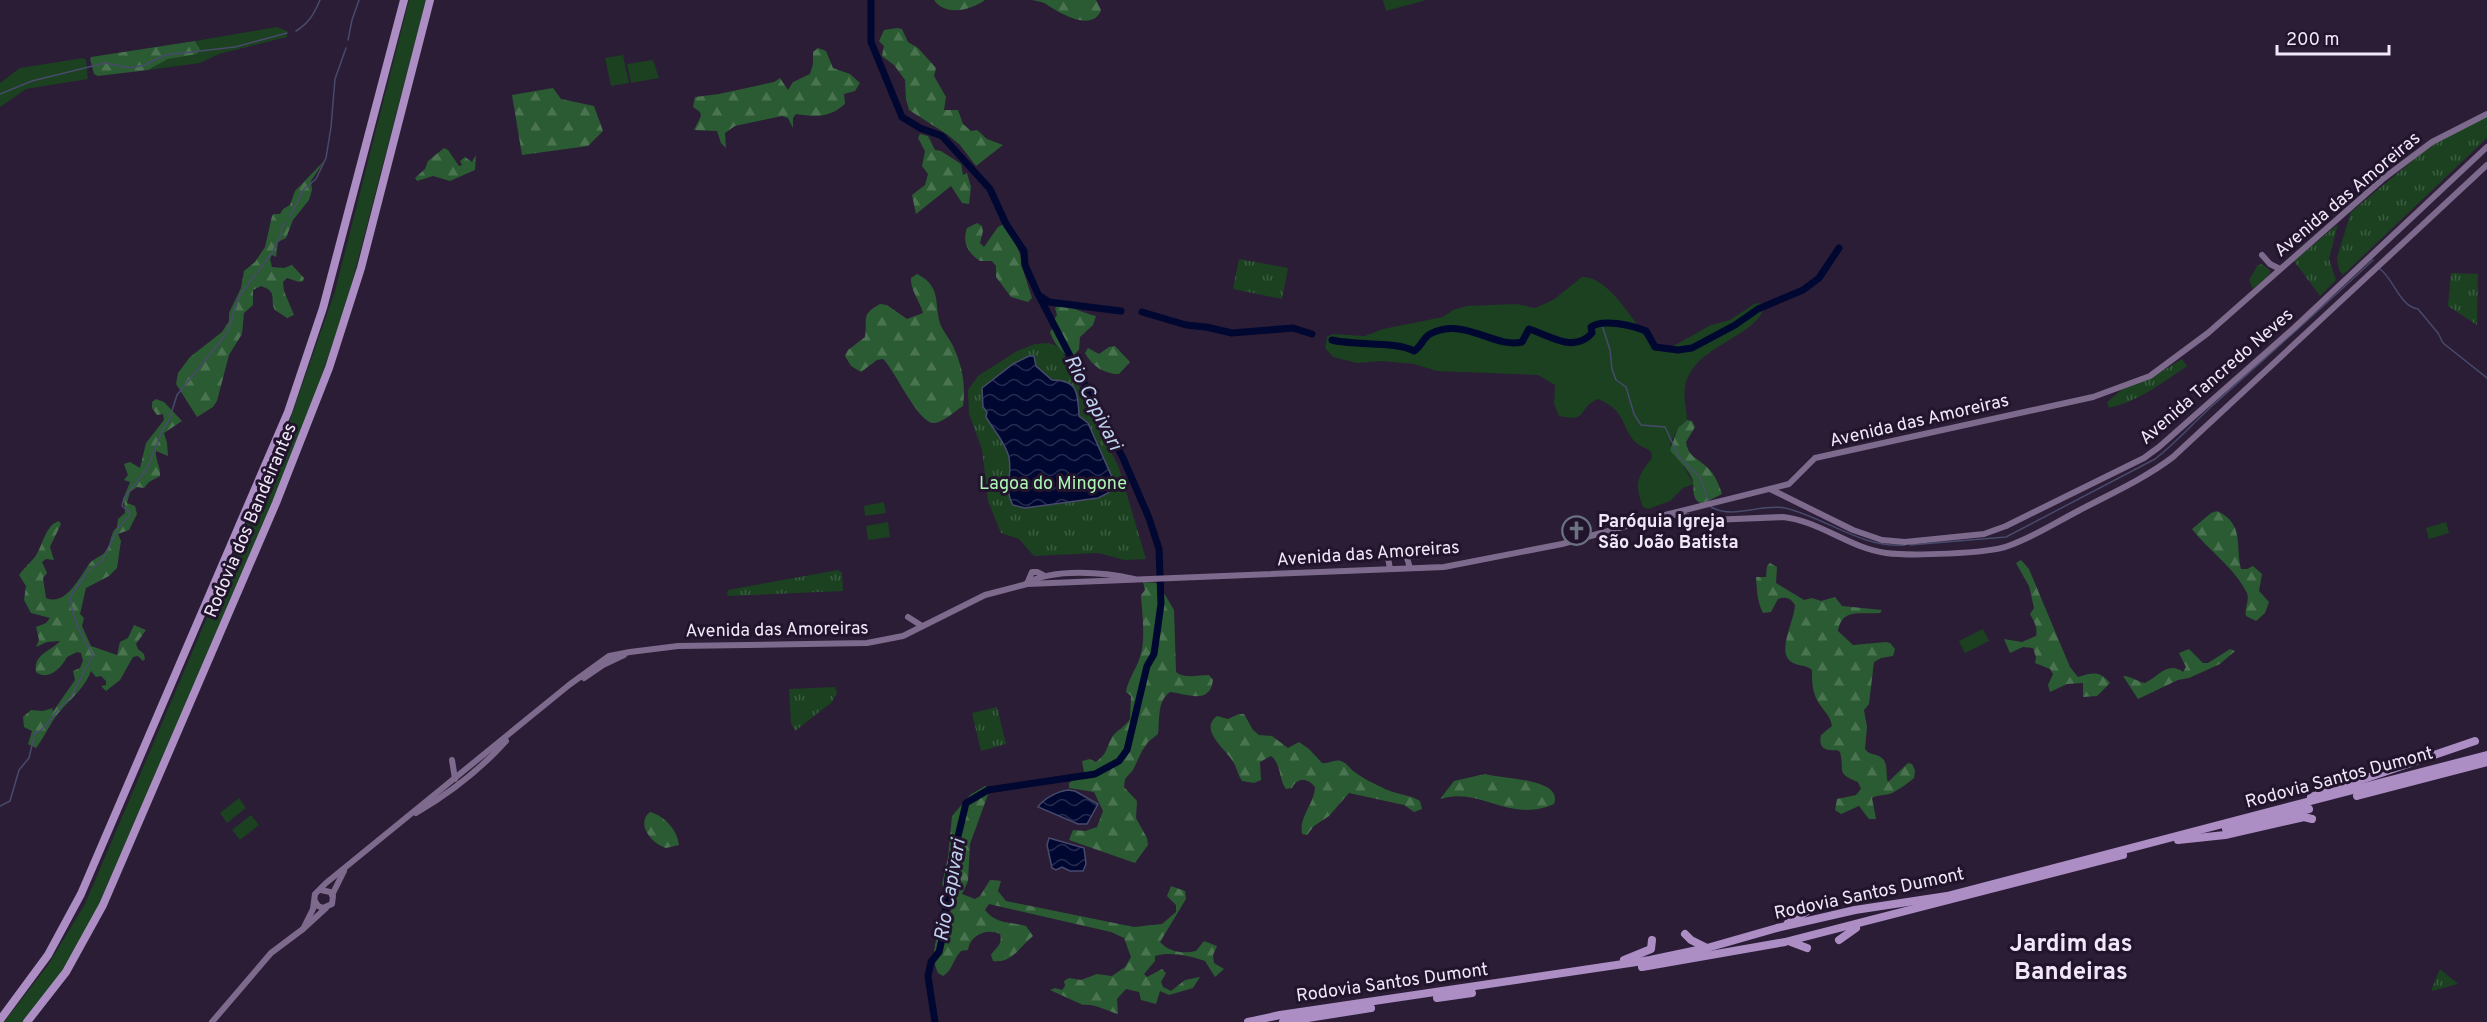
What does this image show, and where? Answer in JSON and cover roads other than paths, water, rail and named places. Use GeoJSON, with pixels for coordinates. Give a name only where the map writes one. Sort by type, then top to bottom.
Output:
{"type":"FeatureCollection","features":[{"type":"Feature","properties":{"kind":"highway","name":"Rodovia dos Bandeirantes"},"geometry":{"type":"LineString","coordinates":[[0,1020],[48,955],[76,903],[132,779],[288,412],[323,308],[404,0]]}},
{"type":"Feature","properties":{"kind":"highway","name":"Rodovia dos Bandeirantes"},"geometry":{"type":"LineString","coordinates":[[27,1022],[66,972],[98,915],[311,418],[361,268],[430,0]]}},
{"type":"Feature","properties":{"kind":"highway"},"geometry":{"type":"LineString","coordinates":[[2283,809],[2291,803],[2475,741]]}},
{"type":"Feature","properties":{"kind":"highway","name":"Rodovia Santos Dumont"},"geometry":{"type":"LineString","coordinates":[[1248,1022],[1280,1015],[1611,966],[1707,948],[1777,928],[1856,910],[1947,896],[2487,755]]}},
{"type":"Feature","properties":{"kind":"highway","name":"Rodovia Santos Dumont"},"geometry":{"type":"LineString","coordinates":[[1283,1022],[1640,967],[1785,942],[2487,762]]}},
{"type":"Feature","properties":{"kind":"highway"},"geometry":{"type":"LineString","coordinates":[[2178,840],[2244,832],[2304,817],[2312,819]]}},
{"type":"Feature","properties":{"kind":"highway"},"geometry":{"type":"LineString","coordinates":[[1777,928],[1809,910]]}},
{"type":"Feature","properties":{"kind":"highway"},"geometry":{"type":"LineString","coordinates":[[1839,940],[1854,929],[1871,921]]}},
{"type":"Feature","properties":{"kind":"highway"},"geometry":{"type":"LineString","coordinates":[[1685,934],[1691,940],[1707,948]]}},
{"type":"Feature","properties":{"kind":"highway"},"geometry":{"type":"LineString","coordinates":[[1611,966],[1650,949],[1653,946],[1652,940]]}},
{"type":"Feature","properties":{"kind":"highway"},"geometry":{"type":"LineString","coordinates":[[1785,942],[1796,943],[1808,948]]}},
{"type":"Feature","properties":{"kind":"main road","name":"Avenida das Amoreiras"},"geometry":{"type":"LineString","coordinates":[[321,890],[455,778],[609,656],[678,646],[867,643],[903,636],[985,594],[1043,579],[1113,574],[1138,579],[1174,579],[1444,567],[1518,554],[1789,484],[1815,458],[2093,396],[2141,380],[2182,354],[2407,161],[2432,142],[2487,114]]}},
{"type":"Feature","properties":{"kind":"main road","name":"Avenida Tancredo Neves"},"geometry":{"type":"LineString","coordinates":[[1770,489],[1870,537],[1900,542],[1990,533],[2058,501],[2144,459],[2159,447],[2294,328],[2487,147]]}},
{"type":"Feature","properties":{"kind":"main road"},"geometry":{"type":"LineString","coordinates":[[1670,514],[1710,520],[1794,518],[1868,549],[1886,553],[1983,551],[2007,547],[2165,463],[2487,165]]}},
{"type":"Feature","properties":{"kind":"main road"},"geometry":{"type":"LineString","coordinates":[[2260,258],[2277,272]]}},
{"type":"Feature","properties":{"kind":"main road"},"geometry":{"type":"LineString","coordinates":[[1779,486],[1781,495]]}},
{"type":"Feature","properties":{"kind":"main road"},"geometry":{"type":"LineString","coordinates":[[1388,558],[1390,569]]}},
{"type":"Feature","properties":{"kind":"main road"},"geometry":{"type":"LineString","coordinates":[[1407,558],[1410,568]]}},
{"type":"Feature","properties":{"kind":"main road"},"geometry":{"type":"LineString","coordinates":[[1026,584],[1032,572],[1043,579]]}},
{"type":"Feature","properties":{"kind":"main road"},"geometry":{"type":"LineString","coordinates":[[908,617],[922,626]]}},
{"type":"Feature","properties":{"kind":"main road","name":"Avenida das Amoreiras"},"geometry":{"type":"LineString","coordinates":[[404,821],[454,789],[487,763],[509,737],[525,723],[582,680],[603,665],[630,652]]}},
{"type":"Feature","properties":{"kind":"main road"},"geometry":{"type":"LineString","coordinates":[[452,760],[455,778]]}},
{"type":"Feature","properties":{"kind":"main road","name":"Avenida das Amoreiras"},"geometry":{"type":"LineString","coordinates":[[332,895],[347,867]]}},
{"type":"Feature","properties":{"kind":"main road"},"geometry":{"type":"LineString","coordinates":[[212,1022],[271,953],[303,929],[333,901],[328,890],[321,890],[315,894],[303,929]]}},
{"type":"Feature","properties":{"kind":"main road"},"geometry":{"type":"LineString","coordinates":[[314,900],[320,907],[326,908]]}},
{"type":"Feature","properties":{"kind":"water"},"geometry":{"type":"Polygon","coordinates":[[[1034,356],[1036,366],[1052,380],[1067,382],[1075,389],[1079,416],[1088,423],[1115,484],[1108,493],[1098,498],[1025,508],[1013,505],[1009,493],[1010,460],[1001,440],[986,417],[982,388],[1013,364],[1034,356]]]}},
{"type":"Feature","properties":{"kind":"water"},"geometry":{"type":"Polygon","coordinates":[[[1068,790],[1075,791],[1098,804],[1087,824],[1078,824],[1038,807],[1051,796],[1068,790]]]}},
{"type":"Feature","properties":{"kind":"water"},"geometry":{"type":"Polygon","coordinates":[[[1049,838],[1084,848],[1086,864],[1083,871],[1070,871],[1062,867],[1056,870],[1052,868],[1047,845],[1049,838]]]}},
{"type":"Feature","properties":{"kind":"waterway"},"geometry":{"type":"LineString","coordinates":[[296,31],[311,18],[320,0]]}},
{"type":"Feature","properties":{"kind":"waterway"},"geometry":{"type":"LineString","coordinates":[[348,40],[359,0]]}},
{"type":"Feature","properties":{"kind":"waterway","name":"Rio Capivari"},"geometry":{"type":"LineString","coordinates":[[871,0],[871,42],[902,117],[920,128],[942,136],[990,189],[1006,224],[1024,251],[1025,265],[1038,294],[1123,458],[1149,518],[1159,549],[1161,604],[1154,654],[1147,666],[1127,750],[1119,761],[1095,774],[988,790],[966,803],[948,878],[944,931],[939,952],[931,962],[928,976],[935,1022]]}},
{"type":"Feature","properties":{"kind":"waterway"},"geometry":{"type":"LineString","coordinates":[[0,94],[32,81],[105,63],[131,68],[144,65],[165,55],[235,47],[287,33]]}},
{"type":"Feature","properties":{"kind":"waterway"},"geometry":{"type":"LineString","coordinates":[[290,217],[304,189],[316,179],[326,158],[335,79],[346,48]]}},
{"type":"Feature","properties":{"kind":"waterway"},"geometry":{"type":"LineString","coordinates":[[0,806],[10,801],[19,770],[29,758],[35,732],[39,732],[71,697],[93,655],[75,620],[70,597],[88,571],[102,561],[118,528],[129,516],[130,512],[122,506],[124,498],[147,469],[162,431],[169,420],[177,395],[227,333],[240,295],[272,253],[281,235],[282,226],[286,223]]}},
{"type":"Feature","properties":{"kind":"waterway"},"geometry":{"type":"LineString","coordinates":[[1332,340],[1397,346],[1414,351],[1430,334],[1443,329],[1467,330],[1511,343],[1522,342],[1529,329],[1569,343],[1585,339],[1592,333],[1591,327],[1596,324],[1611,323],[1646,331],[1655,347],[1678,350],[1692,348],[1735,325],[1758,309],[1803,290],[1819,278],[1839,248]]}},
{"type":"Feature","properties":{"kind":"waterway"},"geometry":{"type":"LineString","coordinates":[[1910,545],[2006,537],[2155,459],[2373,260]]}},
{"type":"Feature","properties":{"kind":"waterway"},"geometry":{"type":"LineString","coordinates":[[2380,269],[2401,298],[2411,307],[2418,309],[2438,333],[2443,343],[2487,378]]}},
{"type":"Feature","properties":{"kind":"waterway"},"geometry":{"type":"LineString","coordinates":[[1040,296],[1049,302],[1121,311]]}},
{"type":"Feature","properties":{"kind":"waterway"},"geometry":{"type":"LineString","coordinates":[[1142,312],[1186,325],[1232,333],[1293,328],[1312,334]]}},
{"type":"Feature","properties":{"kind":"waterway"},"geometry":{"type":"LineString","coordinates":[[1601,322],[1610,350],[1612,369],[1616,380],[1626,387],[1634,414],[1641,425],[1665,427],[1679,457],[1700,477],[1709,503]]}},
{"type":"Feature","properties":{"kind":"waterway"},"geometry":{"type":"LineString","coordinates":[[1711,507],[1729,512],[1785,508],[1873,542],[1905,545]]}},
{"type":"Feature","properties":{"kind":"place","name":"Paróquia Igreja São João Batista"},"geometry":{"type":"Point","coordinates":[1577,531]}},
{"type":"Feature","properties":{"kind":"district","name":"Jardim das Bandeiras"},"geometry":{"type":"Point","coordinates":[2071,957]}},
{"type":"Feature","properties":{"kind":"park label","name":"Lagoa do Mingone"},"geometry":{"type":"Point","coordinates":[1053,483]}}]}
